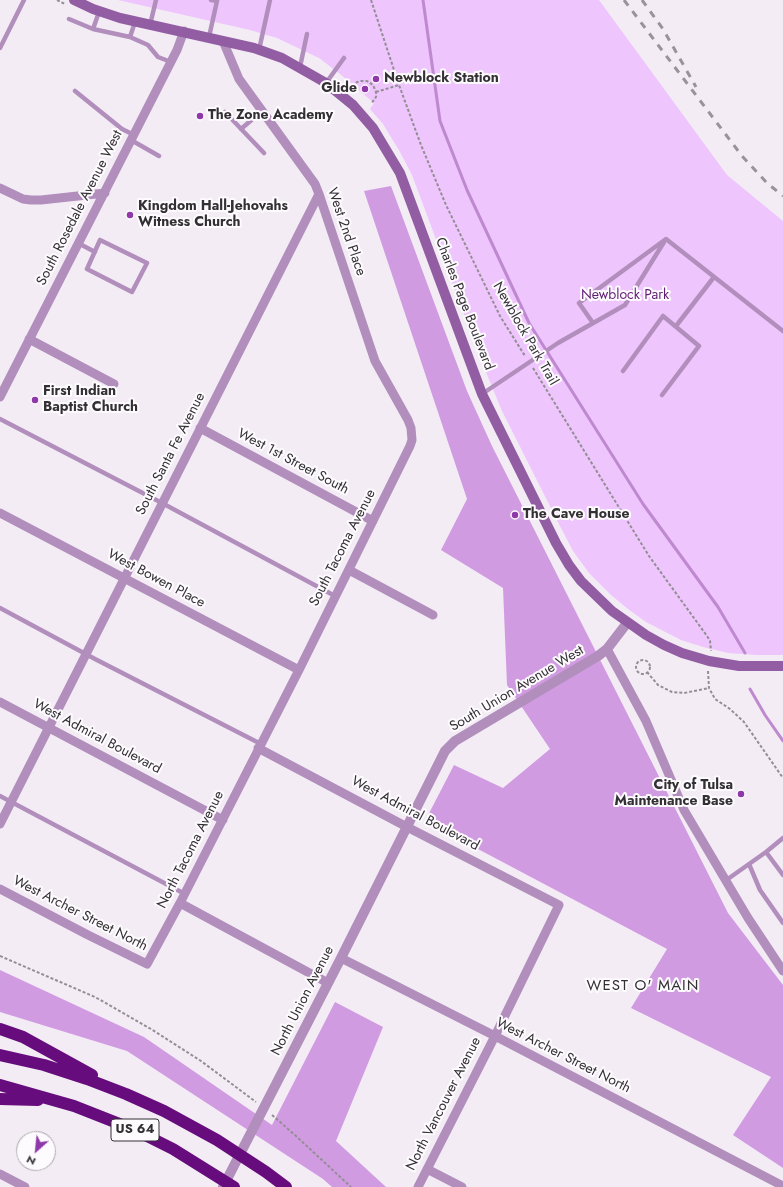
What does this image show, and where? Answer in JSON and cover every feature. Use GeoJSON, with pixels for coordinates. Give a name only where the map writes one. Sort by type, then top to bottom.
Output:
{"type":"FeatureCollection","features":[{"type":"Feature","properties":{"kind":"highway"},"geometry":{"type":"LineString","coordinates":[[0,1029],[23,1037],[126,1094]]}},
{"type":"Feature","properties":{"kind":"highway","name":"US 64"},"geometry":{"type":"LineString","coordinates":[[0,1055],[65,1072],[126,1094],[164,1111],[218,1140],[286,1187]]}},
{"type":"Feature","properties":{"kind":"highway","name":"US 64"},"geometry":{"type":"LineString","coordinates":[[0,1085],[59,1101],[95,1114],[154,1140],[234,1187]]}},
{"type":"Feature","properties":{"kind":"highway"},"geometry":{"type":"LineString","coordinates":[[0,1099],[59,1101]]}},
{"type":"Feature","properties":{"kind":"main road","name":"Charles Page Boulevard"},"geometry":{"type":"LineString","coordinates":[[74,0],[99,11],[135,21],[209,37],[259,50],[282,58],[326,83],[340,94],[373,128],[400,173],[482,394],[539,510],[569,565],[581,581],[612,611],[627,623],[664,645],[695,657],[739,666],[783,666]]}},
{"type":"Feature","properties":{"kind":"street","name":"South Rosedale Avenue West"},"geometry":{"type":"LineString","coordinates":[[0,397],[4,381],[29,339],[105,193],[171,62],[184,31]]}},
{"type":"Feature","properties":{"kind":"street","name":"West 2nd Place"},"geometry":{"type":"LineString","coordinates":[[223,41],[239,79],[310,177],[319,194],[374,360]]}},
{"type":"Feature","properties":{"kind":"street"},"geometry":{"type":"LineString","coordinates":[[0,188],[23,199],[36,200],[105,193]]}},
{"type":"Feature","properties":{"kind":"street","name":"South Santa Fe Avenue"},"geometry":{"type":"LineString","coordinates":[[0,824],[50,728],[162,502],[319,194]]}},
{"type":"Feature","properties":{"kind":"street"},"geometry":{"type":"LineString","coordinates":[[29,339],[114,384]]}},
{"type":"Feature","properties":{"kind":"street","name":"South Tacoma Avenue"},"geometry":{"type":"LineString","coordinates":[[260,746],[410,446],[412,434],[408,420],[374,360]]}},
{"type":"Feature","properties":{"kind":"street","name":"West 1st Street South"},"geometry":{"type":"LineString","coordinates":[[200,428],[373,521]]}},
{"type":"Feature","properties":{"kind":"street","name":"West Bowen Place"},"geometry":{"type":"LineString","coordinates":[[0,513],[299,670]]}},
{"type":"Feature","properties":{"kind":"street"},"geometry":{"type":"LineString","coordinates":[[349,570],[433,615]]}},
{"type":"Feature","properties":{"kind":"street","name":"South Union Avenue West"},"geometry":{"type":"LineString","coordinates":[[407,827],[443,755],[455,741],[598,656],[607,649],[627,623]]}},
{"type":"Feature","properties":{"kind":"street"},"geometry":{"type":"LineString","coordinates":[[607,649],[646,721],[684,810],[725,881],[783,971]]}},
{"type":"Feature","properties":{"kind":"street","name":"West Admiral Boulevard"},"geometry":{"type":"LineString","coordinates":[[0,702],[223,820]]}},
{"type":"Feature","properties":{"kind":"street","name":"West Admiral Boulevard"},"geometry":{"type":"LineString","coordinates":[[260,746],[407,827],[559,905]]}},
{"type":"Feature","properties":{"kind":"street","name":"North Tacoma Avenue"},"geometry":{"type":"LineString","coordinates":[[148,964],[260,746]]}},
{"type":"Feature","properties":{"kind":"street","name":"North Union Avenue"},"geometry":{"type":"LineString","coordinates":[[223,1187],[407,827]]}},
{"type":"Feature","properties":{"kind":"street","name":"West Archer Street North"},"geometry":{"type":"LineString","coordinates":[[0,889],[88,935],[148,964]]}},
{"type":"Feature","properties":{"kind":"street"},"geometry":{"type":"LineString","coordinates":[[180,903],[328,983]]}},
{"type":"Feature","properties":{"kind":"street","name":"North Vancouver Avenue"},"geometry":{"type":"LineString","coordinates":[[418,1187],[495,1036],[559,905]]}},
{"type":"Feature","properties":{"kind":"street","name":"West Archer Street North"},"geometry":{"type":"LineString","coordinates":[[341,958],[495,1036],[783,1186]]}},
{"type":"Feature","properties":{"kind":"street"},"geometry":{"type":"LineString","coordinates":[[427,1169],[462,1187]]}},
{"type":"Feature","properties":{"kind":"street"},"geometry":{"type":"LineString","coordinates":[[0,1174],[10,1182],[25,1187]]}},
{"type":"Feature","properties":{"kind":"lane"},"geometry":{"type":"LineString","coordinates":[[0,48],[24,0]]}},
{"type":"Feature","properties":{"kind":"lane"},"geometry":{"type":"LineString","coordinates":[[150,24],[156,0]]}},
{"type":"Feature","properties":{"kind":"lane"},"geometry":{"type":"LineString","coordinates":[[209,37],[217,2],[211,0]]}},
{"type":"Feature","properties":{"kind":"lane"},"geometry":{"type":"LineString","coordinates":[[259,50],[270,0]]}},
{"type":"Feature","properties":{"kind":"lane"},"geometry":{"type":"LineString","coordinates":[[93,29],[99,11]]}},
{"type":"Feature","properties":{"kind":"lane"},"geometry":{"type":"LineString","coordinates":[[69,19],[93,29],[130,37],[148,45],[158,56],[171,62]]}},
{"type":"Feature","properties":{"kind":"lane"},"geometry":{"type":"LineString","coordinates":[[130,37],[135,21]]}},
{"type":"Feature","properties":{"kind":"lane"},"geometry":{"type":"LineString","coordinates":[[300,67],[307,34]]}},
{"type":"Feature","properties":{"kind":"lane"},"geometry":{"type":"LineString","coordinates":[[326,83],[344,58]]}},
{"type":"Feature","properties":{"kind":"lane"},"geometry":{"type":"LineString","coordinates":[[75,91],[132,138],[159,156]]}},
{"type":"Feature","properties":{"kind":"lane"},"geometry":{"type":"LineString","coordinates":[[241,129],[262,111]]}},
{"type":"Feature","properties":{"kind":"lane"},"geometry":{"type":"LineString","coordinates":[[225,112],[264,153]]}},
{"type":"Feature","properties":{"kind":"lane"},"geometry":{"type":"LineString","coordinates":[[482,394],[558,343],[625,305],[666,239]]}},
{"type":"Feature","properties":{"kind":"lane"},"geometry":{"type":"LineString","coordinates":[[593,323],[579,303],[666,239]]}},
{"type":"Feature","properties":{"kind":"lane"},"geometry":{"type":"LineString","coordinates":[[666,239],[783,331]]}},
{"type":"Feature","properties":{"kind":"lane"},"geometry":{"type":"LineString","coordinates":[[100,240],[147,263],[132,292],[87,268],[95,252],[100,240]]}},
{"type":"Feature","properties":{"kind":"lane"},"geometry":{"type":"LineString","coordinates":[[78,243],[95,252]]}},
{"type":"Feature","properties":{"kind":"lane"},"geometry":{"type":"LineString","coordinates":[[676,326],[714,276]]}},
{"type":"Feature","properties":{"kind":"lane"},"geometry":{"type":"LineString","coordinates":[[623,372],[663,316],[699,346],[662,395]]}},
{"type":"Feature","properties":{"kind":"lane"},"geometry":{"type":"LineString","coordinates":[[0,419],[162,502],[335,596]]}},
{"type":"Feature","properties":{"kind":"lane"},"geometry":{"type":"LineString","coordinates":[[0,608],[260,746]]}},
{"type":"Feature","properties":{"kind":"lane"},"geometry":{"type":"LineString","coordinates":[[0,796],[185,894]]}},
{"type":"Feature","properties":{"kind":"lane"},"geometry":{"type":"LineString","coordinates":[[725,881],[783,838]]}},
{"type":"Feature","properties":{"kind":"lane"},"geometry":{"type":"LineString","coordinates":[[766,852],[783,875]]}},
{"type":"Feature","properties":{"kind":"lane"},"geometry":{"type":"LineString","coordinates":[[749,864],[760,890],[783,923]]}},
{"type":"Feature","properties":{"kind":"path","name":"Newblock Park Trail"},"geometry":{"type":"LineString","coordinates":[[371,0],[399,85],[446,205],[500,316],[650,556],[707,636],[710,641],[711,652]]}},
{"type":"Feature","properties":{"kind":"path"},"geometry":{"type":"LineString","coordinates":[[352,86],[357,82],[367,81],[373,85],[376,92],[376,97],[371,104]]}},
{"type":"Feature","properties":{"kind":"path"},"geometry":{"type":"LineString","coordinates":[[376,92],[399,85]]}},
{"type":"Feature","properties":{"kind":"path"},"geometry":{"type":"LineString","coordinates":[[640,661],[646,661],[649,663],[650,668],[647,672],[643,674],[638,671],[637,665],[640,661]]}},
{"type":"Feature","properties":{"kind":"path"},"geometry":{"type":"LineString","coordinates":[[708,668],[709,688],[715,699],[730,709],[744,722],[783,778]]}},
{"type":"Feature","properties":{"kind":"path"},"geometry":{"type":"LineString","coordinates":[[647,672],[658,685],[672,692],[684,693],[709,688]]}},
{"type":"Feature","properties":{"kind":"path"},"geometry":{"type":"LineString","coordinates":[[0,956],[95,997],[151,1029],[200,1061],[257,1103]]}},
{"type":"Feature","properties":{"kind":"path"},"geometry":{"type":"LineString","coordinates":[[268,1113],[296,1136],[350,1187]]}},
{"type":"Feature","properties":{"kind":"green space","name":"Newblock Park"},"geometry":{"type":"Polygon","coordinates":[[[118,0],[599,0],[727,175],[783,221],[783,655],[728,653],[681,640],[646,622],[628,609],[611,595],[589,573],[573,551],[502,411],[481,360],[412,175],[383,124],[370,109],[374,103],[319,58],[277,38],[250,30],[118,0]]]}},
{"type":"Feature","properties":{"kind":"shaded area"},"geometry":{"type":"Polygon","coordinates":[[[391,186],[467,391],[492,446],[728,913],[783,985],[783,1168],[733,1135],[771,1077],[631,1008],[667,949],[425,821],[454,765],[503,788],[550,749],[507,685],[503,588],[441,550],[467,499],[364,191],[391,186]]]}},
{"type":"Feature","properties":{"kind":"shaded area"},"geometry":{"type":"Polygon","coordinates":[[[0,970],[144,1037],[272,1125],[335,1002],[383,1027],[336,1141],[386,1187],[332,1187],[323,1179],[127,1051],[0,1012],[0,970]]]}},
{"type":"Feature","properties":{"kind":"waterway"},"geometry":{"type":"LineString","coordinates":[[423,0],[440,121],[467,190],[529,323],[643,504],[718,607],[745,653]]}},
{"type":"Feature","properties":{"kind":"waterway"},"geometry":{"type":"LineString","coordinates":[[750,689],[765,715],[783,741]]}},
{"type":"Feature","properties":{"kind":"railway"},"geometry":{"type":"LineString","coordinates":[[624,0],[742,156],[767,183],[783,196]]}},
{"type":"Feature","properties":{"kind":"railway"},"geometry":{"type":"LineString","coordinates":[[642,0],[663,29],[696,87]]}},
{"type":"Feature","properties":{"kind":"place","name":"Newblock Station"},"geometry":{"type":"Point","coordinates":[376,79]}},
{"type":"Feature","properties":{"kind":"place","name":"Glide"},"geometry":{"type":"Point","coordinates":[365,89]}},
{"type":"Feature","properties":{"kind":"place","name":"The Zone Academy"},"geometry":{"type":"Point","coordinates":[200,116]}},
{"type":"Feature","properties":{"kind":"place","name":"Kingdom Hall-Jehovahs Witness Church"},"geometry":{"type":"Point","coordinates":[130,215]}},
{"type":"Feature","properties":{"kind":"place","name":"First Indian Baptist Church"},"geometry":{"type":"Point","coordinates":[35,400]}},
{"type":"Feature","properties":{"kind":"place","name":"The Cave House"},"geometry":{"type":"Point","coordinates":[515,515]}},
{"type":"Feature","properties":{"kind":"place","name":"City of Tulsa Maintenance Base"},"geometry":{"type":"Point","coordinates":[741,794]}},
{"type":"Feature","properties":{"kind":"district","name":"WEST O' MAIN"},"geometry":{"type":"Point","coordinates":[643,986]}}]}
